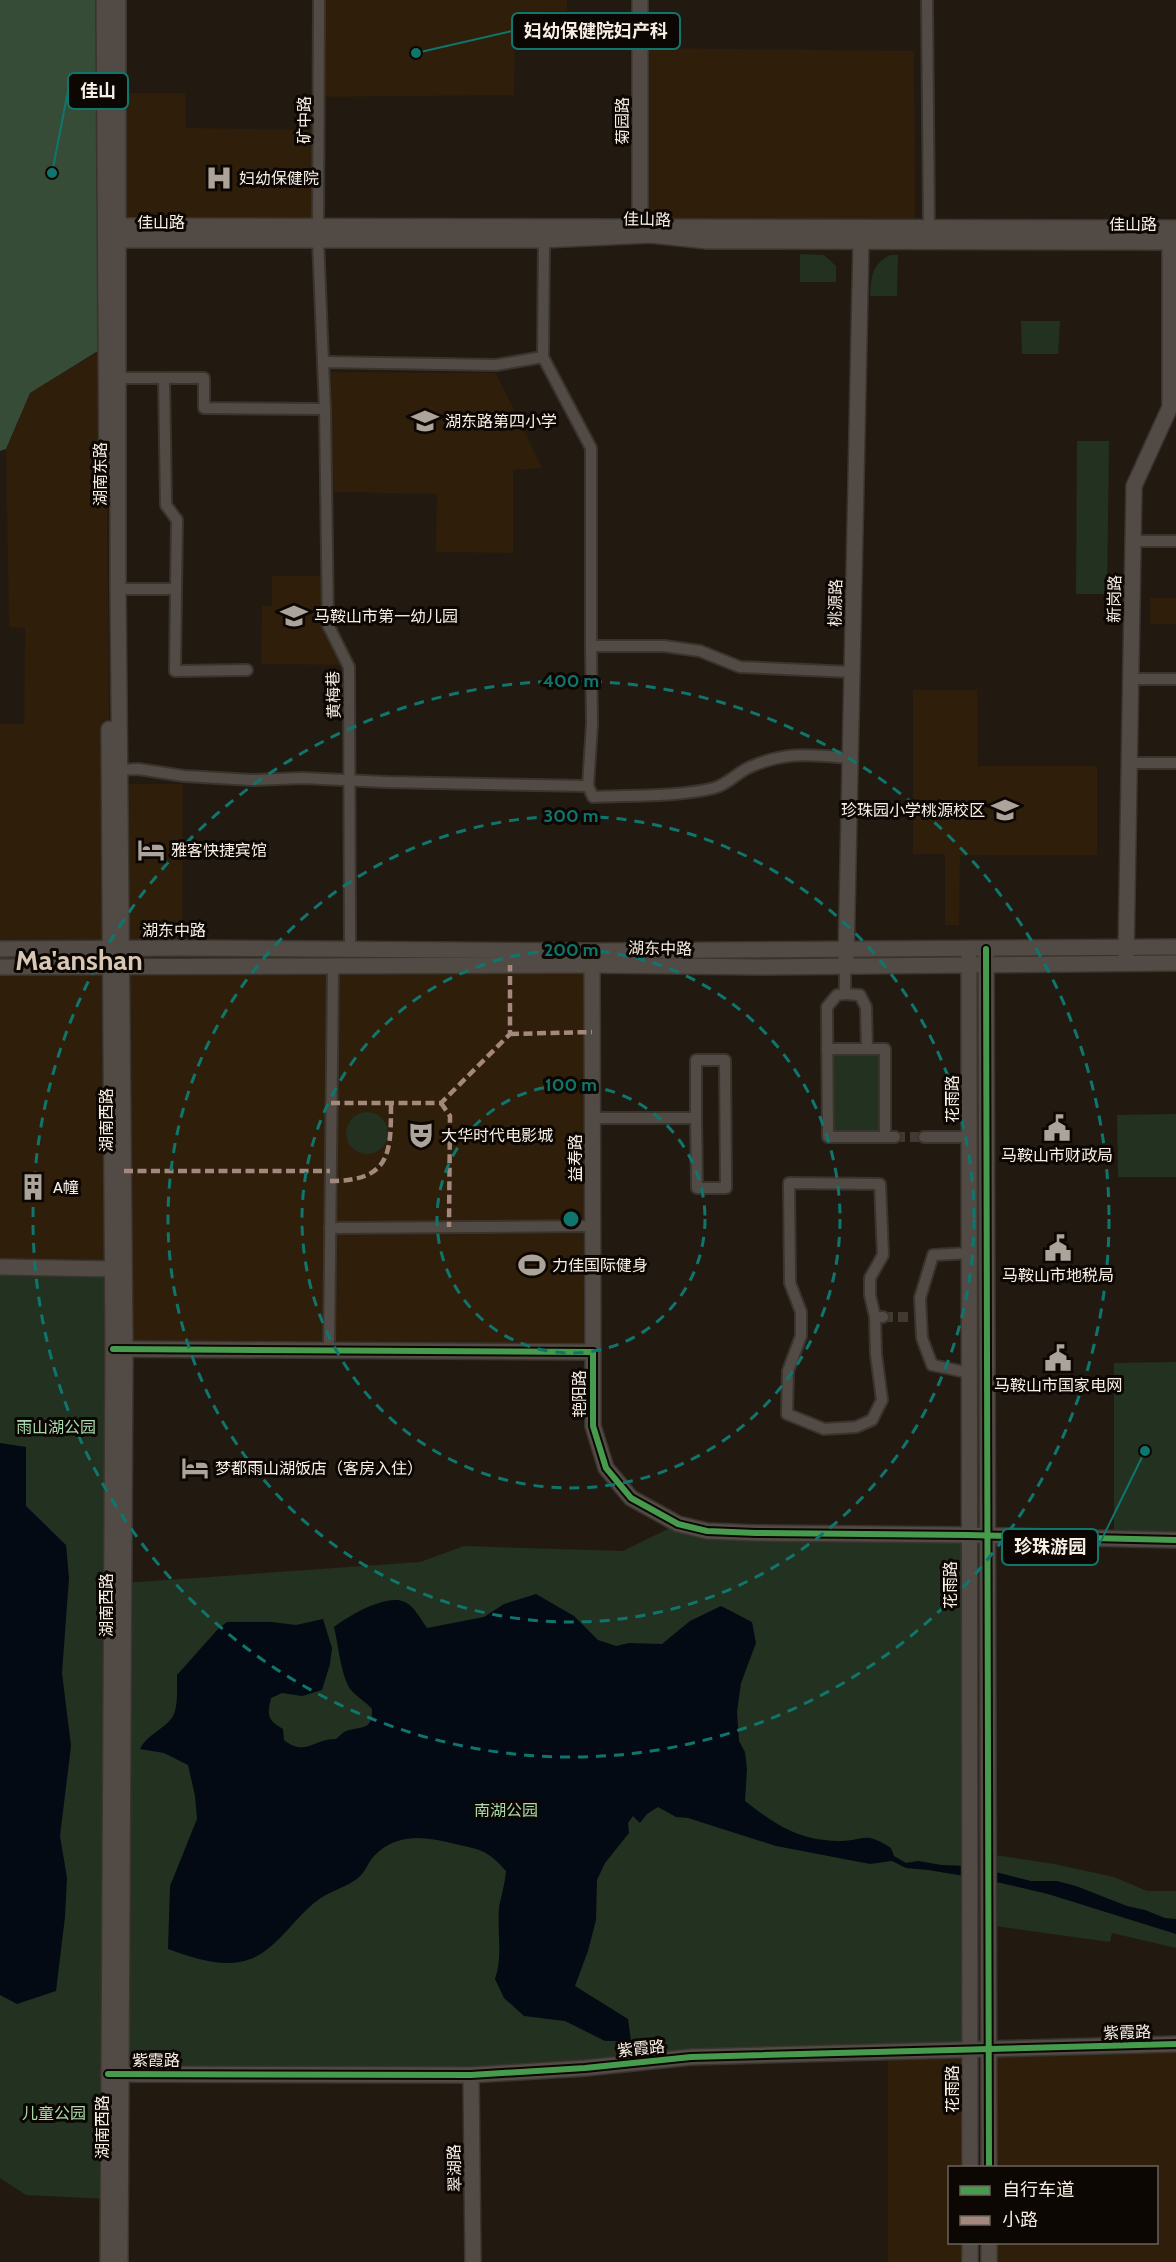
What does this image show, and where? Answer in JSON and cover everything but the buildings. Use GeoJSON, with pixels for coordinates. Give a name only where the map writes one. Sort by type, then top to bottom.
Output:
{"type":"FeatureCollection","features":[{"type":"Feature","properties":{"kind":"street"},"geometry":{"type":"LineString","coordinates":[[104,0],[117,967]]}},
{"type":"Feature","properties":{"kind":"street","name":"湖南东路"},"geometry":{"type":"LineString","coordinates":[[117,949],[120,770],[118,0]]}},
{"type":"Feature","properties":{"kind":"street","name":"矿中路"},"geometry":{"type":"LineString","coordinates":[[319,0],[319,233]]}},
{"type":"Feature","properties":{"kind":"street","name":"菊园路"},"geometry":{"type":"LineString","coordinates":[[640,0],[645,231]]}},
{"type":"Feature","properties":{"kind":"street"},"geometry":{"type":"LineString","coordinates":[[927,0],[929,227]]}},
{"type":"Feature","properties":{"kind":"street","name":"佳山路"},"geometry":{"type":"LineString","coordinates":[[118,233],[645,231],[929,227],[1176,228]]}},
{"type":"Feature","properties":{"kind":"street","name":"佳山路"},"geometry":{"type":"LineString","coordinates":[[319,233],[544,240],[645,231],[707,241],[1173,242]]}},
{"type":"Feature","properties":{"kind":"street"},"geometry":{"type":"LineString","coordinates":[[319,233],[323,362],[496,365],[543,357]]}},
{"type":"Feature","properties":{"kind":"street"},"geometry":{"type":"LineString","coordinates":[[544,240],[543,357],[591,448],[592,724],[588,786],[593,797],[716,788],[748,768],[778,756],[808,755],[850,758]]}},
{"type":"Feature","properties":{"kind":"street","name":"桃源路"},"geometry":{"type":"LineString","coordinates":[[846,966],[861,241]]}},
{"type":"Feature","properties":{"kind":"street","name":"新岗路"},"geometry":{"type":"LineString","coordinates":[[1125,964],[1134,486],[1173,407],[1173,242]]}},
{"type":"Feature","properties":{"kind":"street","name":"黄梅巷"},"geometry":{"type":"LineString","coordinates":[[323,362],[328,625],[349,667],[350,949]]}},
{"type":"Feature","properties":{"kind":"street"},"geometry":{"type":"LineString","coordinates":[[118,378],[204,378],[204,408],[325,409]]}},
{"type":"Feature","properties":{"kind":"street"},"geometry":{"type":"LineString","coordinates":[[164,378],[166,506],[177,520],[175,671],[247,670]]}},
{"type":"Feature","properties":{"kind":"street"},"geometry":{"type":"LineString","coordinates":[[1133,541],[1176,541]]}},
{"type":"Feature","properties":{"kind":"street"},"geometry":{"type":"LineString","coordinates":[[118,590],[176,590]]}},
{"type":"Feature","properties":{"kind":"street"},"geometry":{"type":"LineString","coordinates":[[591,646],[664,646],[700,651],[740,667],[852,672]]}},
{"type":"Feature","properties":{"kind":"street"},"geometry":{"type":"LineString","coordinates":[[1130,679],[1176,679]]}},
{"type":"Feature","properties":{"kind":"street"},"geometry":{"type":"LineString","coordinates":[[1129,763],[1176,763]]}},
{"type":"Feature","properties":{"kind":"street"},"geometry":{"type":"LineString","coordinates":[[120,770],[138,769],[184,776],[252,780],[302,778],[588,786]]}},
{"type":"Feature","properties":{"kind":"street","name":"湖东中路"},"geometry":{"type":"LineString","coordinates":[[0,949],[592,951],[969,950],[1176,946]]}},
{"type":"Feature","properties":{"kind":"street"},"geometry":{"type":"LineString","coordinates":[[986,949],[989,2166]]}},
{"type":"Feature","properties":{"kind":"street","name":"花雨路"},"geometry":{"type":"LineString","coordinates":[[969,950],[970,2166]]}},
{"type":"Feature","properties":{"kind":"street","name":"湖东中路"},"geometry":{"type":"LineString","coordinates":[[0,967],[986,966],[1176,963]]}},
{"type":"Feature","properties":{"kind":"street","name":"益寿路"},"geometry":{"type":"LineString","coordinates":[[592,965],[593,1352]]}},
{"type":"Feature","properties":{"kind":"street"},"geometry":{"type":"LineString","coordinates":[[329,1350],[333,966]]}},
{"type":"Feature","properties":{"kind":"street"},"geometry":{"type":"LineString","coordinates":[[845,994],[846,966]]}},
{"type":"Feature","properties":{"kind":"street","name":"湖南西路"},"geometry":{"type":"LineString","coordinates":[[117,967],[112,1269],[119,1349]]}},
{"type":"Feature","properties":{"kind":"street","name":"湖南西路"},"geometry":{"type":"LineString","coordinates":[[108,2262],[114,2074],[119,1349],[117,967]]}},
{"type":"Feature","properties":{"kind":"street"},"geometry":{"type":"LineString","coordinates":[[827,1049],[885,1048],[890,1137],[828,1137],[827,1049],[827,1007],[837,995],[860,995],[866,1007],[867,1048]]}},
{"type":"Feature","properties":{"kind":"street"},"geometry":{"type":"LineString","coordinates":[[696,1060],[725,1060],[726,1188],[697,1188],[696,1118],[696,1060]]}},
{"type":"Feature","properties":{"kind":"street"},"geometry":{"type":"LineString","coordinates":[[593,1118],[696,1118]]}},
{"type":"Feature","properties":{"kind":"street"},"geometry":{"type":"LineString","coordinates":[[924,1137],[970,1137]]}},
{"type":"Feature","properties":{"kind":"street"},"geometry":{"type":"LineString","coordinates":[[789,1183],[880,1184],[883,1255],[870,1278],[870,1295],[879,1317],[876,1354],[882,1400],[872,1420],[856,1427],[824,1429],[787,1414],[788,1371],[801,1336],[801,1312],[790,1283],[789,1183]]}},
{"type":"Feature","properties":{"kind":"street"},"geometry":{"type":"LineString","coordinates":[[330,1228],[593,1226]]}},
{"type":"Feature","properties":{"kind":"street"},"geometry":{"type":"LineString","coordinates":[[970,1252],[933,1255],[916,1317],[932,1365],[970,1373]]}},
{"type":"Feature","properties":{"kind":"street"},"geometry":{"type":"LineString","coordinates":[[0,1268],[112,1269]]}},
{"type":"Feature","properties":{"kind":"street","name":"艳阳路"},"geometry":{"type":"LineString","coordinates":[[119,1349],[593,1352],[593,1426],[606,1468],[631,1497],[678,1524],[707,1531],[1176,1540]]}},
{"type":"Feature","properties":{"kind":"street","name":"紫霞路"},"geometry":{"type":"LineString","coordinates":[[114,2074],[471,2075],[585,2068],[691,2057],[1176,2044]]}},
{"type":"Feature","properties":{"kind":"street","name":"湖南西路"},"geometry":{"type":"LineString","coordinates":[[114,2074],[120,2262]]}},
{"type":"Feature","properties":{"kind":"street","name":"翠湖路"},"geometry":{"type":"LineString","coordinates":[[471,2075],[473,2262]]}},
{"type":"Feature","properties":{"kind":"street"},"geometry":{"type":"LineString","coordinates":[[970,2244],[970,2262]]}},
{"type":"Feature","properties":{"kind":"street"},"geometry":{"type":"LineString","coordinates":[[989,2244],[989,2262]]}},
{"type":"Feature","properties":{"kind":"shaded area"},"geometry":{"type":"Polygon","coordinates":[[[319,0],[567,0],[567,11],[515,12],[514,95],[319,97],[319,0]]]}},
{"type":"Feature","properties":{"kind":"shaded area"},"geometry":{"type":"Polygon","coordinates":[[[640,48],[914,51],[915,227],[640,227],[640,48]]]}},
{"type":"Feature","properties":{"kind":"shaded area","name":"妇幼保健院"},"geometry":{"type":"Polygon","coordinates":[[[118,93],[185,93],[186,128],[319,130],[319,227],[119,226],[118,93]]]}},
{"type":"Feature","properties":{"kind":"shaded area"},"geometry":{"type":"Polygon","coordinates":[[[106,347],[111,949],[0,949],[0,724],[24,724],[25,628],[9,627],[6,450],[30,393],[106,347]]]}},
{"type":"Feature","properties":{"kind":"shaded area","name":"湖东路第四小学"},"geometry":{"type":"Polygon","coordinates":[[[331,372],[496,373],[542,468],[513,470],[513,553],[436,552],[437,494],[332,492],[331,372]]]}},
{"type":"Feature","properties":{"kind":"shaded area","name":"马鞍山市第一幼儿园"},"geometry":{"type":"Polygon","coordinates":[[[272,576],[325,576],[326,625],[346,665],[261,664],[262,606],[272,606],[272,576]]]}},
{"type":"Feature","properties":{"kind":"shaded area"},"geometry":{"type":"Polygon","coordinates":[[[1150,598],[1176,598],[1176,624],[1150,624],[1150,598]]]}},
{"type":"Feature","properties":{"kind":"shaded area","name":"珍珠园小学桃源校区"},"geometry":{"type":"Polygon","coordinates":[[[913,690],[977,690],[978,766],[1097,766],[1097,855],[960,855],[959,925],[945,925],[945,854],[913,854],[913,690]]]}},
{"type":"Feature","properties":{"kind":"shaded area"},"geometry":{"type":"Polygon","coordinates":[[[121,784],[183,784],[182,948],[122,949],[121,784]]]}},
{"type":"Feature","properties":{"kind":"shaded area"},"geometry":{"type":"Polygon","coordinates":[[[592,965],[593,1352],[125,1349],[123,966],[592,965]]]}},
{"type":"Feature","properties":{"kind":"shaded area"},"geometry":{"type":"Polygon","coordinates":[[[0,968],[111,969],[112,1269],[0,1267],[0,968]]]}},
{"type":"Feature","properties":{"kind":"shaded area"},"geometry":{"type":"Polygon","coordinates":[[[0,1443],[26,1447],[26,1506],[66,1545],[69,1578],[62,1673],[71,1746],[60,1836],[67,1878],[56,1991],[17,2004],[0,1995],[0,1443]]]}},
{"type":"Feature","properties":{"kind":"shaded area"},"geometry":{"type":"Polygon","coordinates":[[[536,1594],[574,1616],[598,1640],[616,1646],[629,1643],[662,1644],[690,1621],[721,1606],[752,1622],[756,1643],[741,1683],[737,1712],[739,1741],[745,1752],[747,1769],[745,1801],[777,1824],[799,1834],[811,1838],[838,1841],[875,1839],[891,1848],[894,1856],[906,1863],[918,1861],[969,1866],[970,1877],[906,1868],[892,1861],[870,1864],[776,1846],[688,1818],[676,1817],[658,1807],[647,1814],[640,1823],[633,1816],[628,1823],[629,1833],[605,1863],[597,1880],[596,1920],[575,1986],[628,2019],[631,2041],[605,2041],[565,2021],[524,2016],[504,1998],[495,1979],[499,1953],[499,1908],[506,1871],[493,1858],[481,1851],[441,1841],[410,1838],[391,1843],[372,1858],[358,1878],[318,1900],[274,1944],[257,1956],[235,1963],[224,1963],[168,1949],[170,1886],[197,1819],[195,1796],[188,1765],[164,1753],[140,1749],[171,1719],[176,1705],[177,1675],[218,1629],[227,1622],[272,1622],[296,1625],[323,1619],[332,1648],[322,1690],[302,1696],[282,1693],[271,1698],[269,1709],[271,1720],[283,1729],[284,1740],[292,1745],[304,1747],[336,1739],[344,1732],[364,1727],[372,1717],[372,1709],[351,1690],[345,1677],[334,1627],[340,1622],[378,1603],[397,1600],[412,1607],[427,1628],[484,1617],[504,1604],[536,1594]]]}},
{"type":"Feature","properties":{"kind":"shaded area"},"geometry":{"type":"Polygon","coordinates":[[[988,1870],[1031,1881],[1057,1881],[1127,1906],[1165,1918],[1176,1919],[1176,1934],[1048,1894],[988,1880],[988,1870]]]}},
{"type":"Feature","properties":{"kind":"shaded area"},"geometry":{"type":"Polygon","coordinates":[[[1176,2044],[1176,2262],[989,2262],[989,2244],[1158,2244],[1158,2166],[989,2166],[988,2050],[1176,2044]]]}},
{"type":"Feature","properties":{"kind":"shaded area"},"geometry":{"type":"Polygon","coordinates":[[[970,2050],[970,2166],[948,2166],[948,2244],[970,2244],[970,2262],[888,2262],[888,2052],[970,2050]]]}},
{"type":"Feature","properties":{"kind":"green space"},"geometry":{"type":"Polygon","coordinates":[[[0,0],[103,0],[106,346],[30,393],[6,449],[0,451],[0,0]]]}},
{"type":"Feature","properties":{"kind":"green space"},"geometry":{"type":"Polygon","coordinates":[[[800,254],[824,255],[836,266],[836,282],[800,282],[800,254]]]}},
{"type":"Feature","properties":{"kind":"green space"},"geometry":{"type":"Polygon","coordinates":[[[890,255],[898,255],[897,296],[870,296],[876,267],[890,255]]]}},
{"type":"Feature","properties":{"kind":"green space"},"geometry":{"type":"Polygon","coordinates":[[[1021,321],[1060,321],[1058,354],[1022,354],[1021,321]]]}},
{"type":"Feature","properties":{"kind":"green space"},"geometry":{"type":"Polygon","coordinates":[[[1077,441],[1109,441],[1107,594],[1076,594],[1077,441]]]}},
{"type":"Feature","properties":{"kind":"green space"},"geometry":{"type":"Polygon","coordinates":[[[881,1052],[881,1131],[831,1131],[831,1054],[881,1052]]]}},
{"type":"Feature","properties":{"kind":"green space"},"geometry":{"type":"Polygon","coordinates":[[[367,1112],[382,1118],[388,1133],[382,1148],[367,1154],[352,1148],[346,1133],[352,1118],[367,1112]]]}},
{"type":"Feature","properties":{"kind":"green space"},"geometry":{"type":"Polygon","coordinates":[[[1176,1114],[1176,1177],[1118,1177],[1117,1115],[1176,1114]]]}},
{"type":"Feature","properties":{"kind":"green space","name":"雨山湖公园"},"geometry":{"type":"Polygon","coordinates":[[[0,1267],[112,1269],[108,2199],[26,2195],[0,2178],[0,1267]]]}},
{"type":"Feature","properties":{"kind":"green space"},"geometry":{"type":"Polygon","coordinates":[[[1176,1362],[1176,1540],[1114,1538],[1114,1363],[1176,1362]]]}},
{"type":"Feature","properties":{"kind":"green space","name":"南湖公园"},"geometry":{"type":"Polygon","coordinates":[[[678,1524],[968,1535],[970,2050],[585,2068],[120,2074],[124,1583],[420,1562],[464,1546],[623,1551],[678,1524]]]}},
{"type":"Feature","properties":{"kind":"green space"},"geometry":{"type":"Polygon","coordinates":[[[988,1854],[1054,1864],[1114,1877],[1147,1891],[1176,1891],[1176,1948],[1112,1933],[1110,1942],[988,1925],[988,1854]]]}},
{"type":"Feature","properties":{"kind":"tunnel"},"geometry":{"type":"LineString","coordinates":[[895,1137],[924,1137]]}},
{"type":"Feature","properties":{"kind":"tunnel"},"geometry":{"type":"LineString","coordinates":[[883,1317],[911,1317]]}},
{"type":"Feature","properties":{"kind":"marked path"},"geometry":{"type":"LineString","coordinates":[[331,1103],[441,1103],[510,1034],[510,965]]}},
{"type":"Feature","properties":{"kind":"marked path"},"geometry":{"type":"LineString","coordinates":[[510,1034],[592,1032]]}},
{"type":"Feature","properties":{"kind":"marked path"},"geometry":{"type":"LineString","coordinates":[[330,1181],[350,1180],[376,1170],[388,1150],[391,1103]]}},
{"type":"Feature","properties":{"kind":"marked path"},"geometry":{"type":"LineString","coordinates":[[441,1103],[450,1116],[449,1227]]}},
{"type":"Feature","properties":{"kind":"marked path"},"geometry":{"type":"LineString","coordinates":[[124,1171],[330,1171]]}},
{"type":"Feature","properties":{"kind":"cycle path"},"geometry":{"type":"LineString","coordinates":[[986,949],[989,2166]]}},
{"type":"Feature","properties":{"kind":"cycle path"},"geometry":{"type":"LineString","coordinates":[[113,1349],[593,1352],[593,1426],[606,1468],[631,1498],[678,1524],[707,1531],[756,1533],[1176,1540]]}},
{"type":"Feature","properties":{"kind":"cycle path"},"geometry":{"type":"LineString","coordinates":[[108,2074],[471,2075],[585,2068],[691,2057],[1176,2044]]}},
{"type":"Feature","properties":{"kind":"place","name":"妇幼保健院妇产科"},"geometry":{"type":"Point","coordinates":[416,53]}},
{"type":"Feature","properties":{"kind":"place","name":"佳山"},"geometry":{"type":"Point","coordinates":[52,173]}},
{"type":"Feature","properties":{"kind":"place","name":"妇幼保健院"},"geometry":{"type":"Point","coordinates":[219,178]}},
{"type":"Feature","properties":{"kind":"place","name":"湖东路第四小学"},"geometry":{"type":"Point","coordinates":[425,421]}},
{"type":"Feature","properties":{"kind":"place","name":"马鞍山市第一幼儿园"},"geometry":{"type":"Point","coordinates":[294,616]}},
{"type":"Feature","properties":{"kind":"place","name":"珍珠园小学桃源校区"},"geometry":{"type":"Point","coordinates":[1005,810]}},
{"type":"Feature","properties":{"kind":"place","name":"雅客快捷宾馆"},"geometry":{"type":"Point","coordinates":[151,850]}},
{"type":"Feature","properties":{"kind":"place","name":"马鞍山市财政局"},"geometry":{"type":"Point","coordinates":[1057,1128]}},
{"type":"Feature","properties":{"kind":"place","name":"大华时代电影城"},"geometry":{"type":"Point","coordinates":[421,1135]}},
{"type":"Feature","properties":{"kind":"place","name":"A幢"},"geometry":{"type":"Point","coordinates":[33,1187]}},
{"type":"Feature","properties":{"kind":"place","name":"马鞍山市地税局"},"geometry":{"type":"Point","coordinates":[1058,1248]}},
{"type":"Feature","properties":{"kind":"place","name":"力佳国际健身"},"geometry":{"type":"Point","coordinates":[532,1265]}},
{"type":"Feature","properties":{"kind":"place","name":"马鞍山市国家电网"},"geometry":{"type":"Point","coordinates":[1058,1358]}},
{"type":"Feature","properties":{"kind":"place","name":"珍珠游园"},"geometry":{"type":"Point","coordinates":[1145,1451]}},
{"type":"Feature","properties":{"kind":"place","name":"梦都雨山湖饭店（客房入住）"},"geometry":{"type":"Point","coordinates":[195,1468]}},
{"type":"Feature","properties":{"kind":"district","name":"Ma'anshan"},"geometry":{"type":"Point","coordinates":[79,960]}},
{"type":"Feature","properties":{"kind":"park label","name":"儿童公园"},"geometry":{"type":"Point","coordinates":[54,2113]}}]}
